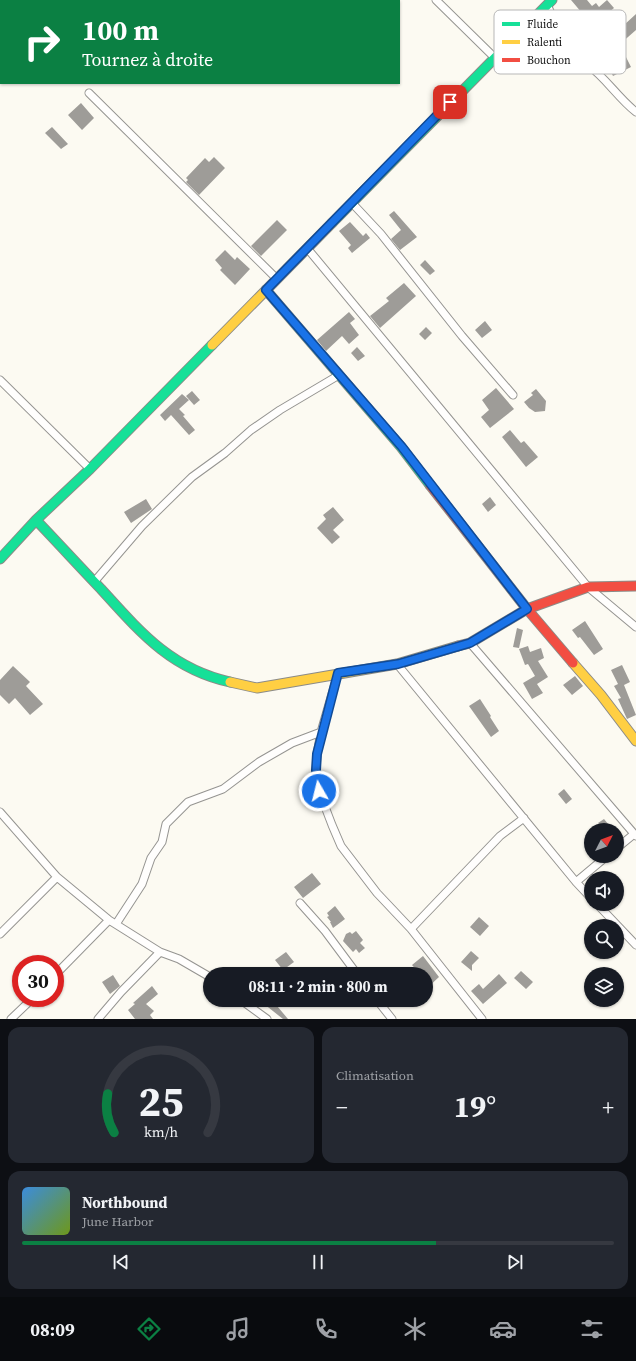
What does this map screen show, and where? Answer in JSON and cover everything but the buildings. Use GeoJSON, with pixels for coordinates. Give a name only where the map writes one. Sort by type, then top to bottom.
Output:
{"type":"FeatureCollection","features":[{"type":"Feature","properties":{"kind":"street"},"geometry":{"type":"LineString","coordinates":[[0,559],[36,520],[90,468],[277,279],[494,57],[436,0]]}},
{"type":"Feature","properties":{"kind":"street"},"geometry":{"type":"LineString","coordinates":[[541,10],[549,2]]}},
{"type":"Feature","properties":{"kind":"street"},"geometry":{"type":"LineString","coordinates":[[598,74],[636,112]]}},
{"type":"Feature","properties":{"kind":"street"},"geometry":{"type":"LineString","coordinates":[[89,92],[277,279]]}},
{"type":"Feature","properties":{"kind":"street"},"geometry":{"type":"LineString","coordinates":[[352,203],[381,234],[462,336],[514,395]]}},
{"type":"Feature","properties":{"kind":"street"},"geometry":{"type":"LineString","coordinates":[[307,248],[588,587],[636,627]]}},
{"type":"Feature","properties":{"kind":"street"},"geometry":{"type":"LineString","coordinates":[[266,290],[402,447],[527,609],[600,695],[636,741]]}},
{"type":"Feature","properties":{"kind":"street"},"geometry":{"type":"LineString","coordinates":[[94,582],[142,526],[192,477],[225,453],[251,430],[280,410],[339,375]]}},
{"type":"Feature","properties":{"kind":"street"},"geometry":{"type":"LineString","coordinates":[[0,380],[90,468]]}},
{"type":"Feature","properties":{"kind":"street"},"geometry":{"type":"LineString","coordinates":[[36,520],[144,636],[178,662],[217,679],[258,688],[338,673],[398,664],[470,643],[527,609],[588,587],[636,586]]}},
{"type":"Feature","properties":{"kind":"street"},"geometry":{"type":"LineString","coordinates":[[470,643],[635,835],[624,843]]}},
{"type":"Feature","properties":{"kind":"street"},"geometry":{"type":"LineString","coordinates":[[398,664],[584,891]]}},
{"type":"Feature","properties":{"kind":"street"},"geometry":{"type":"LineString","coordinates":[[338,673],[321,732],[316,770],[319,791],[341,846],[377,893],[411,929],[482,1019]]}},
{"type":"Feature","properties":{"kind":"street"},"geometry":{"type":"LineString","coordinates":[[116,924],[140,887],[150,860],[162,842],[166,824],[188,802],[223,789],[259,762],[292,743],[321,732]]}},
{"type":"Feature","properties":{"kind":"street"},"geometry":{"type":"LineString","coordinates":[[0,812],[57,877],[109,920],[160,952],[179,959],[203,973]]}},
{"type":"Feature","properties":{"kind":"street"},"geometry":{"type":"LineString","coordinates":[[411,929],[500,836],[524,818]]}},
{"type":"Feature","properties":{"kind":"street"},"geometry":{"type":"LineString","coordinates":[[576,882],[599,863]]}},
{"type":"Feature","properties":{"kind":"street"},"geometry":{"type":"LineString","coordinates":[[0,934],[57,877]]}},
{"type":"Feature","properties":{"kind":"street"},"geometry":{"type":"LineString","coordinates":[[300,903],[325,931],[352,967]]}},
{"type":"Feature","properties":{"kind":"street"},"geometry":{"type":"LineString","coordinates":[[604,911],[636,945]]}},
{"type":"Feature","properties":{"kind":"street"},"geometry":{"type":"LineString","coordinates":[[64,966],[109,920]]}},
{"type":"Feature","properties":{"kind":"street"},"geometry":{"type":"LineString","coordinates":[[98,1019],[121,992],[160,952]]}},
{"type":"Feature","properties":{"kind":"street"},"geometry":{"type":"LineString","coordinates":[[11,1019],[24,1007]]}},
{"type":"Feature","properties":{"kind":"street"},"geometry":{"type":"LineString","coordinates":[[251,1007],[267,1019]]}},
{"type":"Feature","properties":{"kind":"street"},"geometry":{"type":"LineString","coordinates":[[383,1007],[392,1019]]}},
{"type":"Feature","properties":{"kind":"traffic: fast"},"geometry":{"type":"LineString","coordinates":[[542,10],[552,0]]}},
{"type":"Feature","properties":{"kind":"traffic: fast"},"geometry":{"type":"LineString","coordinates":[[332,223],[494,59]]}},
{"type":"Feature","properties":{"kind":"traffic: fast"},"geometry":{"type":"LineString","coordinates":[[266,290],[401,447],[430,485]]}},
{"type":"Feature","properties":{"kind":"traffic: fast"},"geometry":{"type":"LineString","coordinates":[[0,559],[36,520],[90,469],[212,345]]}},
{"type":"Feature","properties":{"kind":"traffic: fast"},"geometry":{"type":"LineString","coordinates":[[36,520],[129,620],[158,647],[190,668],[209,676],[230,682]]}},
{"type":"Feature","properties":{"kind":"traffic: slow"},"geometry":{"type":"LineString","coordinates":[[212,345],[332,223]]}},
{"type":"Feature","properties":{"kind":"traffic: slow"},"geometry":{"type":"LineString","coordinates":[[230,682],[257,688],[397,664],[458,646]]}},
{"type":"Feature","properties":{"kind":"traffic: slow"},"geometry":{"type":"LineString","coordinates":[[573,663],[601,695],[636,741]]}},
{"type":"Feature","properties":{"kind":"traffic: jam"},"geometry":{"type":"LineString","coordinates":[[430,485],[527,609],[573,663]]}},
{"type":"Feature","properties":{"kind":"traffic: jam"},"geometry":{"type":"LineString","coordinates":[[458,646],[470,643],[527,609],[588,587],[636,586]]}},
{"type":"Feature","properties":{"kind":"route"},"geometry":{"type":"LineString","coordinates":[[319,791],[316,770],[317,754],[321,732],[338,673],[398,664],[470,643],[527,609],[402,447],[266,290],[450,102]]}}]}
